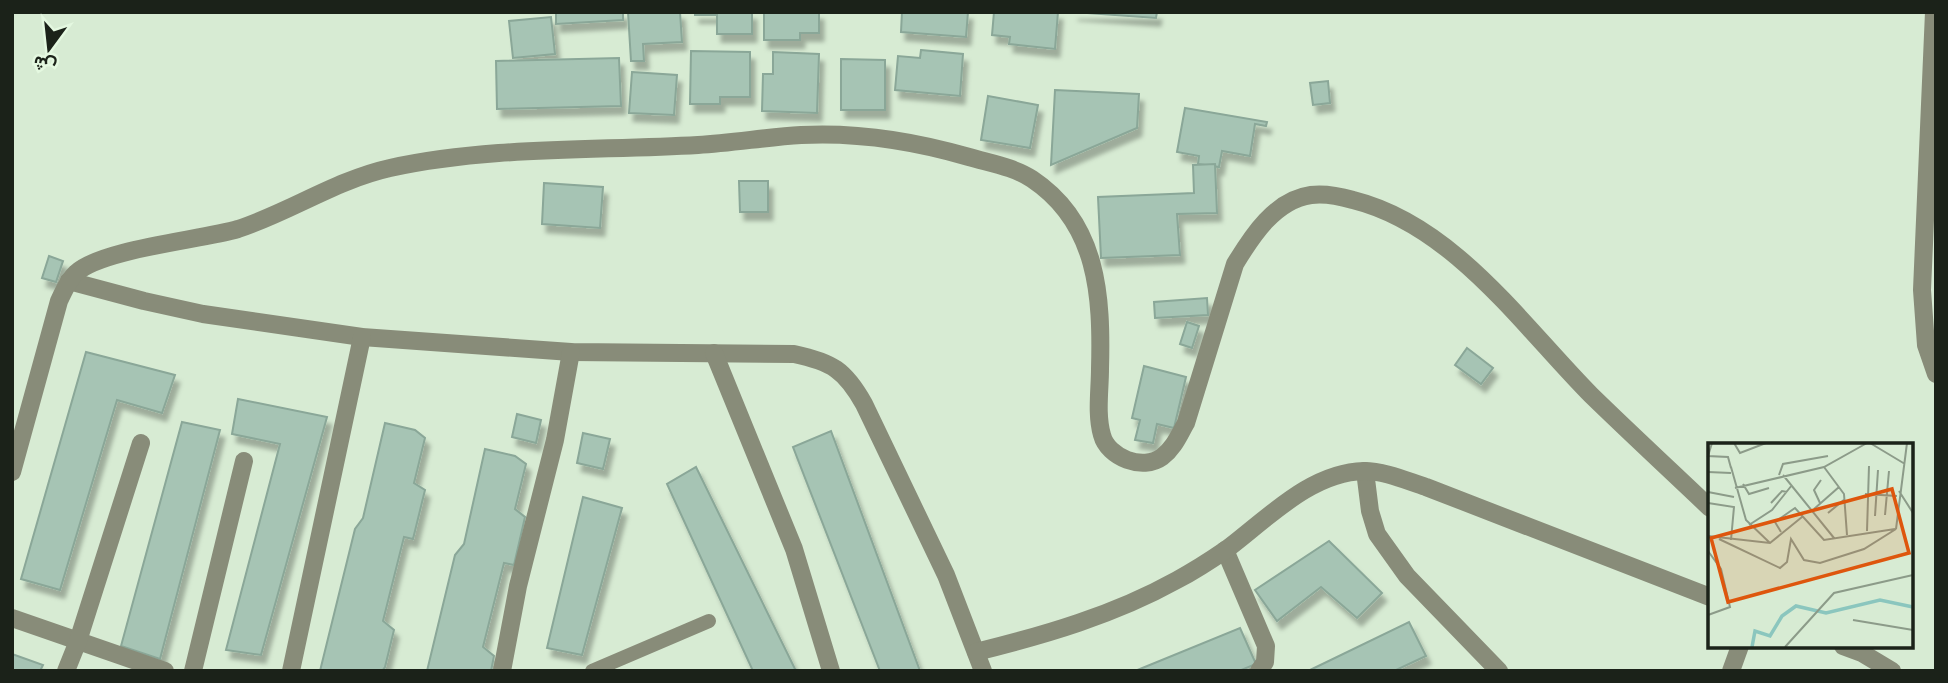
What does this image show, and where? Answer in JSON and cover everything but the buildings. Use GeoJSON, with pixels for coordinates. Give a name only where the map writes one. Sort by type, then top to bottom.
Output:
{"type":"FeatureCollection","features":[{"type":"Feature","properties":{"kind":"street"},"geometry":{"type":"LineString","coordinates":[[1934,12],[1926,345],[1936,374]]}},
{"type":"Feature","properties":{"kind":"street"},"geometry":{"type":"LineString","coordinates":[[12,472],[40,377],[54,317],[69,281],[77,272],[102,259],[238,229],[260,222],[366,174],[441,159],[525,151],[700,145],[801,135],[844,135],[917,143],[1029,176],[1053,194],[1086,242],[1097,284],[1101,331],[1099,414],[1102,437],[1108,449],[1125,459],[1146,462],[1164,456],[1176,443],[1186,422],[1235,264],[1265,221],[1287,203],[1310,195],[1336,195],[1369,204],[1401,218],[1428,234],[1463,261],[1592,395],[1708,506]]}},
{"type":"Feature","properties":{"kind":"street"},"geometry":{"type":"LineString","coordinates":[[69,281],[203,314],[362,337],[571,352],[794,355],[818,359],[841,370],[864,404],[946,575],[983,671]]}},
{"type":"Feature","properties":{"kind":"street"},"geometry":{"type":"LineString","coordinates":[[292,671],[362,337]]}},
{"type":"Feature","properties":{"kind":"street"},"geometry":{"type":"LineString","coordinates":[[502,671],[518,586],[555,440],[571,352]]}},
{"type":"Feature","properties":{"kind":"street"},"geometry":{"type":"LineString","coordinates":[[714,353],[793,549],[831,671]]}},
{"type":"Feature","properties":{"kind":"street"},"geometry":{"type":"LineString","coordinates":[[66,671],[141,443]]}},
{"type":"Feature","properties":{"kind":"street"},"geometry":{"type":"LineString","coordinates":[[194,671],[244,461]]}},
{"type":"Feature","properties":{"kind":"street"},"geometry":{"type":"LineString","coordinates":[[976,652],[1048,634],[1090,620],[1176,581],[1225,550],[1303,491],[1336,477],[1365,471],[1426,487],[1708,596]]}},
{"type":"Feature","properties":{"kind":"street"},"geometry":{"type":"LineString","coordinates":[[1365,471],[1370,511],[1382,542],[1407,576],[1499,671]]}},
{"type":"Feature","properties":{"kind":"street"},"geometry":{"type":"LineString","coordinates":[[1225,550],[1266,646],[1265,662],[1259,671]]}},
{"type":"Feature","properties":{"kind":"street"},"geometry":{"type":"LineString","coordinates":[[12,618],[164,671]]}},
{"type":"Feature","properties":{"kind":"street"},"geometry":{"type":"LineString","coordinates":[[1731,671],[1739,648]]}},
{"type":"Feature","properties":{"kind":"street"},"geometry":{"type":"LineString","coordinates":[[1858,650],[1892,671]]}},
{"type":"Feature","properties":{"kind":"lane"},"geometry":{"type":"LineString","coordinates":[[592,671],[709,621]]}}]}
